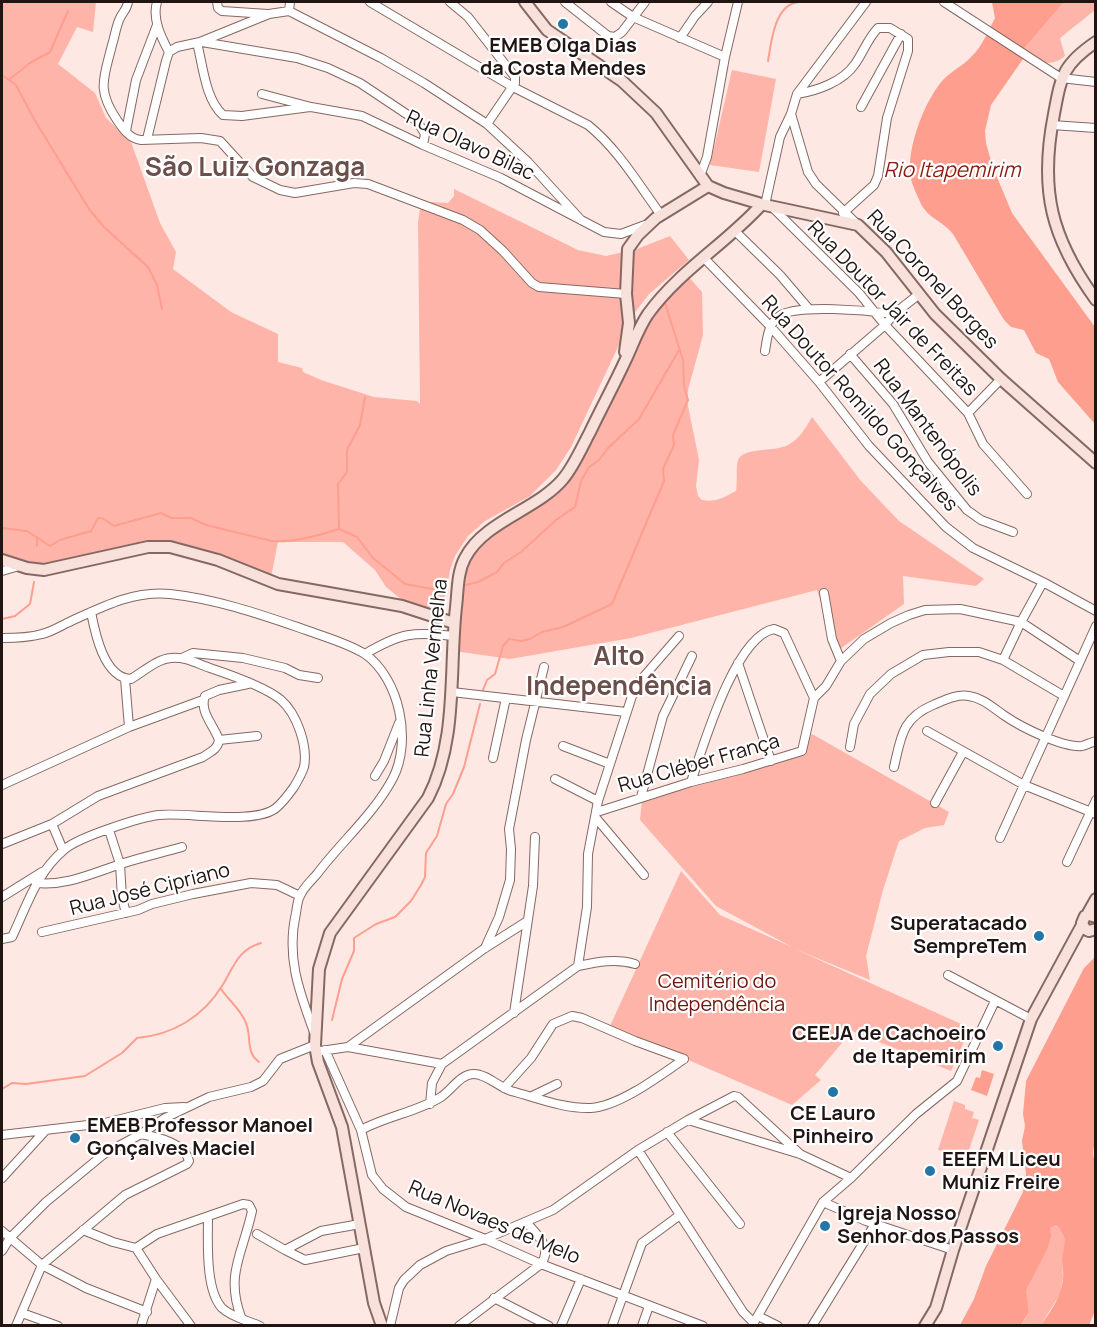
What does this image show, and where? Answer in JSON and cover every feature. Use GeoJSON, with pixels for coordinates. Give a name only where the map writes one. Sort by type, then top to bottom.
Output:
{"type":"FeatureCollection","features":[{"type":"Feature","properties":{"kind":"street"},"geometry":{"type":"LineString","coordinates":[[128,2],[126,10],[119,19],[102,79],[108,104],[126,132],[137,140],[201,138],[220,141],[253,177],[288,192],[295,193],[354,183],[368,184],[463,220],[480,230],[503,250],[532,283],[539,287],[626,294]]}},
{"type":"Feature","properties":{"kind":"street"},"geometry":{"type":"LineString","coordinates":[[158,2],[157,25],[169,52]]}},
{"type":"Feature","properties":{"kind":"street"},"geometry":{"type":"LineString","coordinates":[[217,2],[222,12],[269,14],[289,11],[381,57],[487,124],[528,162],[581,220]]}},
{"type":"Feature","properties":{"kind":"street"},"geometry":{"type":"LineString","coordinates":[[289,11],[290,2]]}},
{"type":"Feature","properties":{"kind":"street"},"geometry":{"type":"LineString","coordinates":[[370,2],[513,87],[572,116],[597,132],[617,155],[659,217]]}},
{"type":"Feature","properties":{"kind":"street"},"geometry":{"type":"LineString","coordinates":[[450,2],[468,17],[514,74],[516,81],[513,87],[487,124]]}},
{"type":"Feature","properties":{"kind":"street"},"geometry":{"type":"LineString","coordinates":[[525,2],[547,30],[622,81],[656,113],[708,186],[766,205],[858,225]]}},
{"type":"Feature","properties":{"kind":"street"},"geometry":{"type":"LineString","coordinates":[[565,2],[608,36],[618,36],[645,2]]}},
{"type":"Feature","properties":{"kind":"street"},"geometry":{"type":"LineString","coordinates":[[611,2],[633,17],[725,57]]}},
{"type":"Feature","properties":{"kind":"street"},"geometry":{"type":"LineString","coordinates":[[680,38],[708,2]]}},
{"type":"Feature","properties":{"kind":"street"},"geometry":{"type":"LineString","coordinates":[[700,176],[707,157],[725,57],[738,2]]}},
{"type":"Feature","properties":{"kind":"street"},"geometry":{"type":"LineString","coordinates":[[766,205],[784,126],[796,94],[866,2]]}},
{"type":"Feature","properties":{"kind":"street"},"geometry":{"type":"LineString","coordinates":[[944,2],[1061,78],[1095,82]]}},
{"type":"Feature","properties":{"kind":"street"},"geometry":{"type":"LineString","coordinates":[[147,140],[169,52],[177,47],[199,42],[269,14]]}},
{"type":"Feature","properties":{"kind":"street"},"geometry":{"type":"LineString","coordinates":[[126,132],[136,80],[157,25]]}},
{"type":"Feature","properties":{"kind":"street"},"geometry":{"type":"LineString","coordinates":[[796,94],[810,92],[849,72],[878,28],[885,27],[908,39],[909,46],[885,127],[878,176],[865,193],[843,213]]}},
{"type":"Feature","properties":{"kind":"street"},"geometry":{"type":"LineString","coordinates":[[861,107],[901,34]]}},
{"type":"Feature","properties":{"kind":"street"},"geometry":{"type":"LineString","coordinates":[[199,42],[212,97],[215,106],[223,115],[242,116],[311,107]]}},
{"type":"Feature","properties":{"kind":"street"},"geometry":{"type":"LineString","coordinates":[[199,42],[297,58],[328,68],[360,83],[417,121],[425,134],[423,145]]}},
{"type":"Feature","properties":{"kind":"street"},"geometry":{"type":"LineString","coordinates":[[1095,42],[1074,59],[1061,78],[1052,125],[1047,178],[1054,222],[1062,245],[1095,300]]}},
{"type":"Feature","properties":{"kind":"street","name":"Rua Olavo Bilac"},"geometry":{"type":"LineString","coordinates":[[262,94],[311,107],[362,116],[501,178],[604,232],[621,234],[632,231],[708,186]]}},
{"type":"Feature","properties":{"kind":"street","name":"Rua Coronel Borges"},"geometry":{"type":"LineString","coordinates":[[790,114],[808,172],[816,184],[843,213],[886,252],[918,295],[1001,379],[1095,463]]}},
{"type":"Feature","properties":{"kind":"street"},"geometry":{"type":"LineString","coordinates":[[1052,125],[1095,128]]}},
{"type":"Feature","properties":{"kind":"street","name":"Rua Linha Vermelha"},"geometry":{"type":"LineString","coordinates":[[381,1322],[374,1303],[342,1127],[314,1034],[319,969],[330,933],[432,790],[442,760],[452,692],[454,623],[460,571],[465,557],[495,527],[543,498],[565,477],[622,369],[647,315],[677,280],[766,205]]}},
{"type":"Feature","properties":{"kind":"street","name":"Rua Doutor Jair de Freitas"},"geometry":{"type":"LineString","coordinates":[[766,205],[860,293],[885,325],[968,412],[983,444],[1027,494]]}},
{"type":"Feature","properties":{"kind":"street","name":"Rua Olavo Bilac"},"geometry":{"type":"LineString","coordinates":[[622,369],[629,323],[626,294],[628,249],[638,235],[659,217]]}},
{"type":"Feature","properties":{"kind":"street"},"geometry":{"type":"LineString","coordinates":[[735,231],[780,275],[809,309]]}},
{"type":"Feature","properties":{"kind":"street","name":"Rua Doutor Romildo Gonçalves"},"geometry":{"type":"LineString","coordinates":[[703,257],[770,326],[819,382],[869,446],[946,527],[973,548],[1043,582],[1095,611]]}},
{"type":"Feature","properties":{"kind":"street"},"geometry":{"type":"LineString","coordinates":[[819,382],[918,295]]}},
{"type":"Feature","properties":{"kind":"street"},"geometry":{"type":"LineString","coordinates":[[765,351],[770,326],[785,312],[809,309],[875,311],[894,314]]}},
{"type":"Feature","properties":{"kind":"street","name":"Rua Mantenópolis"},"geometry":{"type":"LineString","coordinates":[[850,354],[893,404],[928,462],[968,510],[981,520],[1013,532]]}},
{"type":"Feature","properties":{"kind":"street"},"geometry":{"type":"LineString","coordinates":[[968,412],[1001,379]]}},
{"type":"Feature","properties":{"kind":"street"},"geometry":{"type":"LineString","coordinates":[[2,560],[19,566],[44,570],[147,547],[170,547],[218,560],[278,584],[402,606],[454,623]]}},
{"type":"Feature","properties":{"kind":"street"},"geometry":{"type":"LineString","coordinates":[[2,571],[19,566]]}},
{"type":"Feature","properties":{"kind":"street"},"geometry":{"type":"LineString","coordinates":[[1003,660],[1043,582]]}},
{"type":"Feature","properties":{"kind":"street"},"geometry":{"type":"LineString","coordinates":[[824,593],[832,639],[841,661]]}},
{"type":"Feature","properties":{"kind":"street"},"geometry":{"type":"LineString","coordinates":[[2,638],[22,638],[44,634],[135,595],[170,594],[221,603],[274,619],[342,643],[365,654],[378,667],[396,698],[402,743],[399,762],[393,778],[368,814],[300,896],[291,934],[292,960],[299,993],[314,1034]]}},
{"type":"Feature","properties":{"kind":"street","name":"Rua Cléber França"},"geometry":{"type":"LineString","coordinates":[[597,815],[641,797],[802,751],[814,698],[826,686],[841,661],[864,639],[891,622],[925,610],[960,609],[1021,622],[1080,661]]}},
{"type":"Feature","properties":{"kind":"street"},"geometry":{"type":"LineString","coordinates":[[91,612],[96,641],[116,673],[125,679],[131,679],[164,660],[182,658],[193,653],[243,658],[285,668],[299,675],[318,678]]}},
{"type":"Feature","properties":{"kind":"street"},"geometry":{"type":"LineString","coordinates":[[1000,838],[1095,626]]}},
{"type":"Feature","properties":{"kind":"street"},"geometry":{"type":"LineString","coordinates":[[691,782],[713,717],[738,663],[761,634],[774,629],[784,633],[814,698]]}},
{"type":"Feature","properties":{"kind":"street"},"geometry":{"type":"LineString","coordinates":[[365,654],[387,642],[412,633],[454,636]]}},
{"type":"Feature","properties":{"kind":"street"},"geometry":{"type":"LineString","coordinates":[[578,966],[587,907],[588,854],[598,801],[626,712],[639,682],[679,636]]}},
{"type":"Feature","properties":{"kind":"street"},"geometry":{"type":"LineString","coordinates":[[850,747],[854,724],[870,694],[891,674],[923,656],[949,652],[979,652],[1003,660],[1064,696]]}},
{"type":"Feature","properties":{"kind":"street"},"geometry":{"type":"LineString","coordinates":[[641,797],[663,716],[692,656]]}},
{"type":"Feature","properties":{"kind":"street"},"geometry":{"type":"LineString","coordinates":[[2,939],[12,937],[36,883],[45,870],[63,850],[76,842],[136,820],[160,815],[260,814],[275,809],[294,786],[304,767],[304,750],[293,716],[281,700],[225,673],[182,658]]}},
{"type":"Feature","properties":{"kind":"street"},"geometry":{"type":"LineString","coordinates":[[738,663],[771,761]]}},
{"type":"Feature","properties":{"kind":"street"},"geometry":{"type":"LineString","coordinates":[[485,948],[499,918],[510,880],[509,829],[526,740],[544,667]]}},
{"type":"Feature","properties":{"kind":"street"},"geometry":{"type":"LineString","coordinates":[[125,679],[129,727]]}},
{"type":"Feature","properties":{"kind":"street"},"geometry":{"type":"LineString","coordinates":[[2,784],[129,727],[203,700],[208,694],[249,684]]}},
{"type":"Feature","properties":{"kind":"street"},"geometry":{"type":"LineString","coordinates":[[452,692],[626,712]]}},
{"type":"Feature","properties":{"kind":"street"},"geometry":{"type":"LineString","coordinates":[[894,768],[901,735],[910,718],[954,696],[966,695],[979,698],[1008,718],[1046,738],[1082,746],[1095,741]]}},
{"type":"Feature","properties":{"kind":"street"},"geometry":{"type":"LineString","coordinates":[[493,758],[506,698]]}},
{"type":"Feature","properties":{"kind":"street"},"geometry":{"type":"LineString","coordinates":[[2,844],[52,824],[98,796],[203,757],[218,745],[219,740],[204,710],[203,700]]}},
{"type":"Feature","properties":{"kind":"street"},"geometry":{"type":"LineString","coordinates":[[375,776],[384,761],[400,719]]}},
{"type":"Feature","properties":{"kind":"street"},"geometry":{"type":"LineString","coordinates":[[927,731],[1024,785],[1092,813]]}},
{"type":"Feature","properties":{"kind":"street"},"geometry":{"type":"LineString","coordinates":[[219,740],[257,736]]}},
{"type":"Feature","properties":{"kind":"street"},"geometry":{"type":"LineString","coordinates":[[563,746],[610,764]]}},
{"type":"Feature","properties":{"kind":"street"},"geometry":{"type":"LineString","coordinates":[[934,803],[963,752]]}},
{"type":"Feature","properties":{"kind":"street"},"geometry":{"type":"LineString","coordinates":[[555,779],[598,801]]}},
{"type":"Feature","properties":{"kind":"street"},"geometry":{"type":"LineString","coordinates":[[1066,862],[1092,813],[1095,800]]}},
{"type":"Feature","properties":{"kind":"street"},"geometry":{"type":"LineString","coordinates":[[597,815],[644,875]]}},
{"type":"Feature","properties":{"kind":"street"},"geometry":{"type":"LineString","coordinates":[[52,824],[63,850]]}},
{"type":"Feature","properties":{"kind":"street"},"geometry":{"type":"LineString","coordinates":[[109,830],[120,864],[122,898],[126,913]]}},
{"type":"Feature","properties":{"kind":"street"},"geometry":{"type":"LineString","coordinates":[[514,1013],[533,886],[535,837]]}},
{"type":"Feature","properties":{"kind":"street"},"geometry":{"type":"LineString","coordinates":[[36,883],[49,885],[72,881],[120,864],[182,847]]}},
{"type":"Feature","properties":{"kind":"street"},"geometry":{"type":"LineString","coordinates":[[2,897],[45,870]]}},
{"type":"Feature","properties":{"kind":"street","name":"Rua José Cipriano"},"geometry":{"type":"LineString","coordinates":[[42,932],[126,913],[193,894],[251,883],[277,885],[300,896]]}},
{"type":"Feature","properties":{"kind":"street"},"geometry":{"type":"LineString","coordinates":[[925,1326],[936,1308],[953,1250],[1031,1019],[1075,937],[1092,923],[1095,900]]}},
{"type":"Feature","properties":{"kind":"street"},"geometry":{"type":"LineString","coordinates":[[348,1047],[485,948],[526,922]]}},
{"type":"Feature","properties":{"kind":"street"},"geometry":{"type":"LineString","coordinates":[[430,1104],[432,1083],[442,1064],[578,966],[622,960],[635,964]]}},
{"type":"Feature","properties":{"kind":"street"},"geometry":{"type":"LineString","coordinates":[[948,975],[1031,1019]]}},
{"type":"Feature","properties":{"kind":"street"},"geometry":{"type":"LineString","coordinates":[[755,1322],[823,1203],[916,1114],[957,1081],[995,1001]]}},
{"type":"Feature","properties":{"kind":"street"},"geometry":{"type":"LineString","coordinates":[[361,1130],[378,1121],[430,1104],[444,1096],[465,1075],[476,1074],[504,1088],[567,1106],[593,1108],[612,1102],[651,1083],[684,1059],[572,1016],[553,1024],[531,1058],[504,1088]]}},
{"type":"Feature","properties":{"kind":"street"},"geometry":{"type":"LineString","coordinates":[[2,1251],[10,1238],[46,1202],[104,1154],[165,1118],[209,1097],[251,1087],[263,1081],[280,1059],[319,1049],[348,1047],[442,1064]]}},
{"type":"Feature","properties":{"kind":"street","name":"Rua Novaes de Melo"},"geometry":{"type":"LineString","coordinates":[[319,1049],[361,1130],[372,1175],[383,1189],[406,1207],[541,1264],[703,1326]]}},
{"type":"Feature","properties":{"kind":"street"},"geometry":{"type":"LineString","coordinates":[[532,1096],[557,1084]]}},
{"type":"Feature","properties":{"kind":"street"},"geometry":{"type":"LineString","coordinates":[[390,1326],[393,1308],[404,1281],[420,1265],[447,1251],[485,1239],[554,1210],[638,1150],[688,1120],[736,1096],[800,1154]]}},
{"type":"Feature","properties":{"kind":"street"},"geometry":{"type":"LineString","coordinates":[[2,1135],[105,1123],[165,1108],[189,1107]]}},
{"type":"Feature","properties":{"kind":"street"},"geometry":{"type":"LineString","coordinates":[[688,1120],[800,1154],[851,1178]]}},
{"type":"Feature","properties":{"kind":"street"},"geometry":{"type":"LineString","coordinates":[[2,1178],[45,1131]]}},
{"type":"Feature","properties":{"kind":"street"},"geometry":{"type":"LineString","coordinates":[[667,1132],[741,1224]]}},
{"type":"Feature","properties":{"kind":"street"},"geometry":{"type":"LineString","coordinates":[[16,1326],[42,1265],[125,1195],[189,1161],[187,1155],[176,1146],[159,1138],[141,1134]]}},
{"type":"Feature","properties":{"kind":"street"},"geometry":{"type":"LineString","coordinates":[[638,1150],[743,1312],[755,1322],[778,1326]]}},
{"type":"Feature","properties":{"kind":"street"},"geometry":{"type":"LineString","coordinates":[[823,1203],[875,1224],[953,1250]]}},
{"type":"Feature","properties":{"kind":"street"},"geometry":{"type":"LineString","coordinates":[[136,1248],[158,1234],[243,1204],[249,1205],[252,1211],[236,1265],[233,1286],[241,1317]]}},
{"type":"Feature","properties":{"kind":"street"},"geometry":{"type":"LineString","coordinates":[[612,1326],[642,1243],[680,1215]]}},
{"type":"Feature","properties":{"kind":"street"},"geometry":{"type":"LineString","coordinates":[[208,1218],[207,1259],[216,1298],[222,1308],[260,1326]]}},
{"type":"Feature","properties":{"kind":"street"},"geometry":{"type":"LineString","coordinates":[[459,1326],[541,1264],[547,1252],[543,1243],[526,1222]]}},
{"type":"Feature","properties":{"kind":"street"},"geometry":{"type":"LineString","coordinates":[[285,1250],[321,1231],[360,1224]]}},
{"type":"Feature","properties":{"kind":"street"},"geometry":{"type":"LineString","coordinates":[[812,1326],[875,1224]]}},
{"type":"Feature","properties":{"kind":"street"},"geometry":{"type":"LineString","coordinates":[[83,1230],[112,1242],[136,1248],[191,1326]]}},
{"type":"Feature","properties":{"kind":"street"},"geometry":{"type":"LineString","coordinates":[[2,1231],[42,1265],[86,1288],[147,1312]]}},
{"type":"Feature","properties":{"kind":"street"},"geometry":{"type":"LineString","coordinates":[[257,1234],[305,1260],[364,1248]]}},
{"type":"Feature","properties":{"kind":"street"},"geometry":{"type":"LineString","coordinates":[[141,1326],[156,1279]]}},
{"type":"Feature","properties":{"kind":"street"},"geometry":{"type":"LineString","coordinates":[[561,1326],[581,1279]]}},
{"type":"Feature","properties":{"kind":"street"},"geometry":{"type":"LineString","coordinates":[[494,1298],[549,1326]]}},
{"type":"Feature","properties":{"kind":"street"},"geometry":{"type":"LineString","coordinates":[[642,1326],[649,1306]]}},
{"type":"Feature","properties":{"kind":"street"},"geometry":{"type":"LineString","coordinates":[[381,1322],[393,1308]]}},
{"type":"Feature","properties":{"kind":"street"},"geometry":{"type":"LineString","coordinates":[[22,1312],[58,1326]]}},
{"type":"Feature","properties":{"kind":"green space"},"geometry":{"type":"Polygon","coordinates":[[[2,2],[96,2],[93,32],[77,27],[58,64],[95,93],[106,118],[131,142],[160,223],[176,252],[173,269],[231,312],[278,334],[278,362],[302,368],[303,372],[321,380],[374,397],[417,401],[420,404],[418,222],[420,209],[431,202],[448,203],[454,196],[454,189],[578,250],[606,256],[637,249],[670,236],[689,260],[649,294],[633,315],[571,447],[556,470],[530,496],[485,521],[468,536],[455,556],[446,595],[440,602],[428,607],[407,604],[386,587],[375,570],[343,542],[278,542],[271,577],[177,546],[46,567],[2,557],[2,2]]]}},
{"type":"Feature","properties":{"kind":"green space"},"geometry":{"type":"Polygon","coordinates":[[[1064,2],[1095,2],[1095,10],[1060,38],[1065,56],[1048,63],[1022,51],[1064,2]]]}},
{"type":"Feature","properties":{"kind":"green space"},"geometry":{"type":"Polygon","coordinates":[[[732,70],[776,79],[759,172],[710,165],[732,70]]]}},
{"type":"Feature","properties":{"kind":"green space"},"geometry":{"type":"Polygon","coordinates":[[[688,276],[702,292],[703,335],[687,401],[699,460],[696,486],[698,496],[702,500],[711,501],[736,491],[739,458],[749,452],[788,445],[802,433],[812,417],[861,481],[899,521],[984,579],[976,586],[903,576],[904,604],[837,651],[817,590],[631,638],[510,659],[454,651],[459,586],[475,546],[559,486],[641,325],[688,276]]]}},
{"type":"Feature","properties":{"kind":"green space","name":"Cemitério do Independência"},"geometry":{"type":"Polygon","coordinates":[[[812,734],[949,812],[944,825],[925,828],[899,841],[883,890],[866,956],[870,980],[795,949],[970,1028],[951,1071],[852,1031],[815,1075],[821,1080],[792,1105],[610,1026],[681,871],[720,915],[792,947],[716,906],[640,820],[642,800],[800,756],[812,734]]]}},
{"type":"Feature","properties":{"kind":"green space"},"geometry":{"type":"Polygon","coordinates":[[[954,1101],[965,1105],[965,1109],[974,1112],[972,1118],[979,1120],[966,1159],[938,1150],[954,1101]]]}},
{"type":"Feature","properties":{"kind":"green space"},"geometry":{"type":"Polygon","coordinates":[[[1056,1225],[1063,1232],[1065,1243],[1060,1294],[1041,1325],[1021,1326],[1029,1312],[1025,1290],[1047,1250],[1049,1228],[1056,1225]]]}},
{"type":"Feature","properties":{"kind":"water","name":"Rio Itapemirim"},"geometry":{"type":"Polygon","coordinates":[[[992,2],[1064,2],[1022,51],[1023,59],[991,105],[985,131],[992,165],[1012,213],[1095,327],[1095,424],[1058,382],[1049,359],[1036,353],[1024,330],[1011,327],[1004,320],[953,234],[924,209],[912,183],[910,158],[922,114],[943,80],[968,60],[982,44],[995,18],[992,2]]]}},
{"type":"Feature","properties":{"kind":"water"},"geometry":{"type":"Polygon","coordinates":[[[1095,957],[1096,1127],[1093,1154],[1096,1168],[1095,1311],[1089,1325],[1041,1325],[1058,1298],[1062,1286],[1064,1238],[1056,1225],[1050,1228],[1051,1236],[1047,1250],[1026,1290],[1029,1312],[1021,1325],[960,1325],[1023,1192],[1026,1174],[1022,1141],[1025,1126],[1023,1114],[1026,1081],[1084,968],[1095,957]]]}},
{"type":"Feature","properties":{"kind":"water"},"geometry":{"type":"Polygon","coordinates":[[[982,1070],[994,1074],[987,1096],[971,1090],[976,1077],[980,1078],[982,1070]]]}},
{"type":"Feature","properties":{"kind":"waterway"},"geometry":{"type":"LineString","coordinates":[[768,61],[772,37],[782,12],[794,3],[814,2]]}},
{"type":"Feature","properties":{"kind":"waterway"},"geometry":{"type":"LineString","coordinates":[[10,79],[30,63],[50,52],[68,11]]}},
{"type":"Feature","properties":{"kind":"waterway"},"geometry":{"type":"LineString","coordinates":[[2,75],[16,85],[89,209],[104,227],[148,267],[157,285],[162,309]]}},
{"type":"Feature","properties":{"kind":"waterway"},"geometry":{"type":"LineString","coordinates":[[483,690],[487,680],[495,674],[503,646],[509,639],[521,641],[530,639],[542,632],[563,627],[612,604],[664,481],[663,469],[674,445],[673,435],[688,400],[684,386],[683,360],[665,303]]}},
{"type":"Feature","properties":{"kind":"waterway"},"geometry":{"type":"LineString","coordinates":[[466,585],[478,582],[497,572],[504,563],[521,552],[556,520],[575,507],[581,481],[589,467],[599,460],[608,448],[639,419],[679,350]]}},
{"type":"Feature","properties":{"kind":"waterway"},"geometry":{"type":"LineString","coordinates":[[339,529],[338,484],[347,472],[347,450],[360,425],[365,397]]}},
{"type":"Feature","properties":{"kind":"waterway"},"geometry":{"type":"LineString","coordinates":[[2,528],[27,531],[50,546],[60,540],[91,531],[98,518],[114,526],[161,513],[171,518],[191,518],[206,525],[272,541],[297,540],[339,529],[357,537],[373,558],[405,584],[438,590]]}},
{"type":"Feature","properties":{"kind":"waterway"},"geometry":{"type":"LineString","coordinates":[[37,537],[37,546]]}},
{"type":"Feature","properties":{"kind":"waterway"},"geometry":{"type":"LineString","coordinates":[[2,619],[15,616],[30,604],[34,582]]}},
{"type":"Feature","properties":{"kind":"waterway"},"geometry":{"type":"LineString","coordinates":[[332,1020],[342,979],[354,951],[354,938],[376,924],[395,917],[411,901],[425,877],[426,853],[437,836],[446,804],[453,794],[464,767],[480,704]]}},
{"type":"Feature","properties":{"kind":"waterway"},"geometry":{"type":"LineString","coordinates":[[2,1089],[12,1083],[26,1084],[85,1076],[122,1053],[137,1038],[162,1033],[186,1022],[206,1007],[241,955],[261,943]]}},
{"type":"Feature","properties":{"kind":"waterway"},"geometry":{"type":"LineString","coordinates":[[221,989],[244,1018],[248,1028],[250,1049],[259,1062]]}},
{"type":"Feature","properties":{"kind":"place","name":"EMEB Olga Dias da Costa Mendes"},"geometry":{"type":"Point","coordinates":[563,24]}},
{"type":"Feature","properties":{"kind":"place","name":"Superatacado SempreTem"},"geometry":{"type":"Point","coordinates":[1039,936]}},
{"type":"Feature","properties":{"kind":"place","name":"CEEJA de Cachoeiro de Itapemirim"},"geometry":{"type":"Point","coordinates":[998,1046]}},
{"type":"Feature","properties":{"kind":"place","name":"CE Lauro Pinheiro"},"geometry":{"type":"Point","coordinates":[833,1092]}},
{"type":"Feature","properties":{"kind":"place","name":"EMEB Professor Manoel Gonçalves Maciel"},"geometry":{"type":"Point","coordinates":[75,1138]}},
{"type":"Feature","properties":{"kind":"place","name":"EEEFM Liceu Muniz Freire"},"geometry":{"type":"Point","coordinates":[930,1171]}},
{"type":"Feature","properties":{"kind":"place","name":"Igreja Nosso Senhor dos Passos"},"geometry":{"type":"Point","coordinates":[825,1226]}},
{"type":"Feature","properties":{"kind":"district","name":"São Luiz Gonzaga"},"geometry":{"type":"Point","coordinates":[255,169]}},
{"type":"Feature","properties":{"kind":"district","name":"Alto Independência"},"geometry":{"type":"Point","coordinates":[619,673]}}]}
